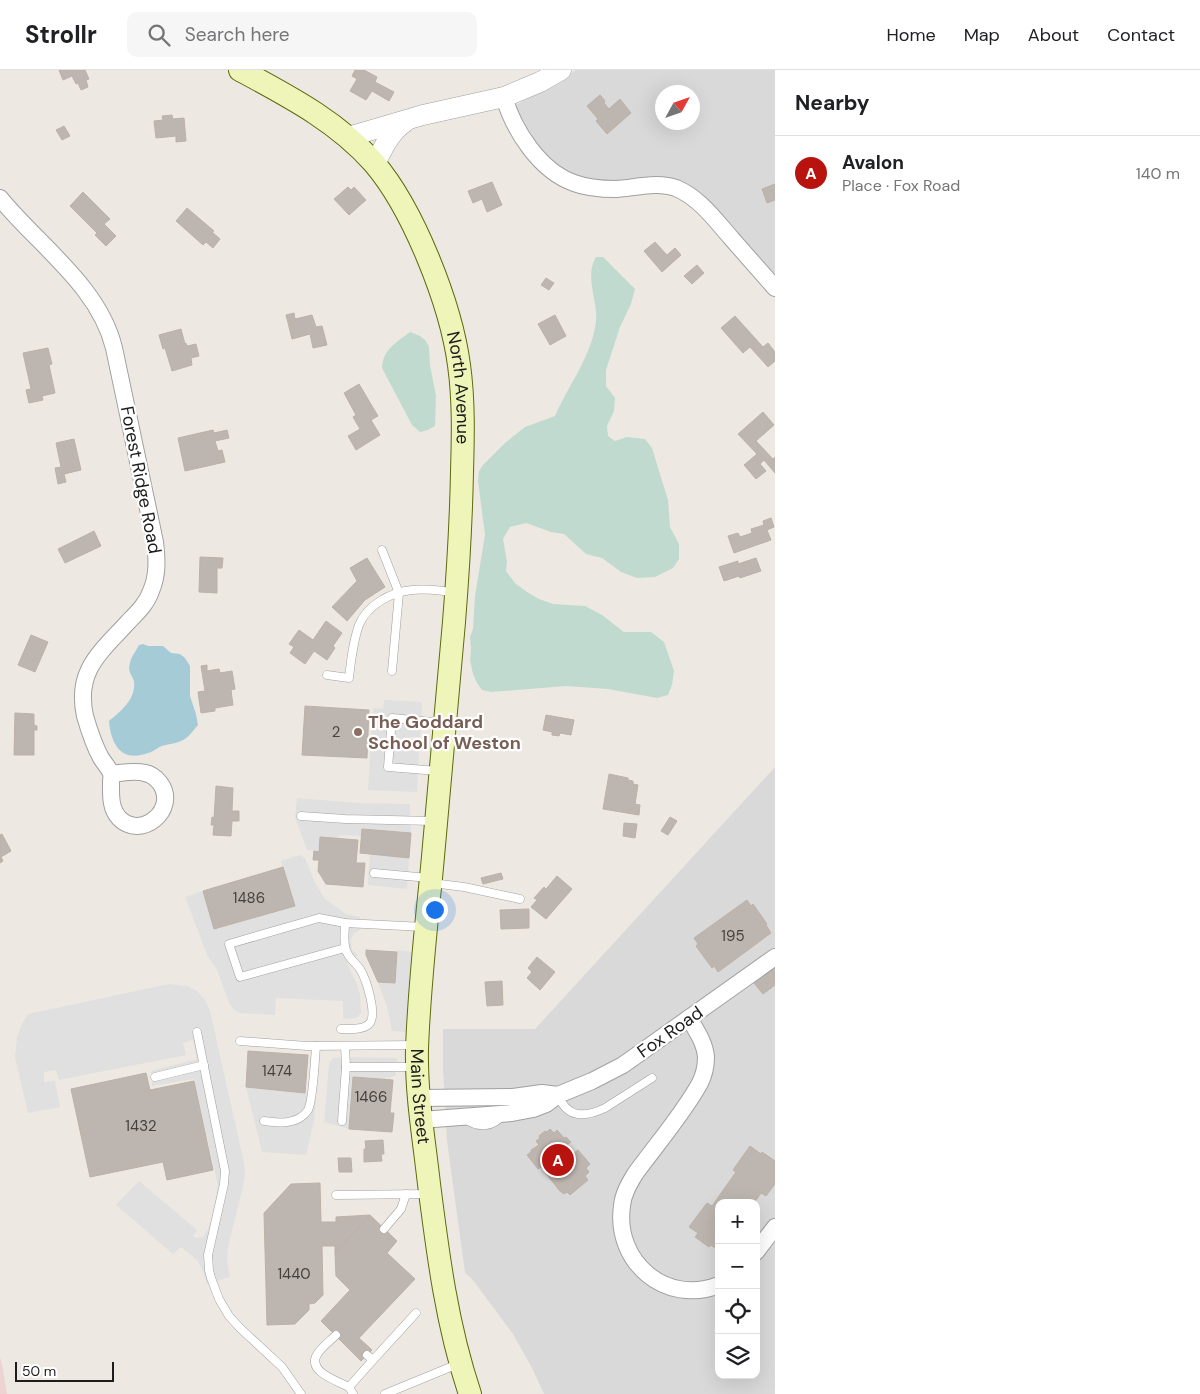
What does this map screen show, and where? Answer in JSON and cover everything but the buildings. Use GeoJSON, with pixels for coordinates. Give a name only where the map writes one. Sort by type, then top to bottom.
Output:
{"type":"FeatureCollection","features":[{"type":"Feature","properties":{"kind":"main road","name":"North Avenue"},"geometry":{"type":"LineString","coordinates":[[240,70],[329,122],[348,137],[374,164],[396,194],[422,246],[448,316],[457,353],[462,392],[463,427],[456,593],[438,794]]}},
{"type":"Feature","properties":{"kind":"main road","name":"Main Street"},"geometry":{"type":"LineString","coordinates":[[438,794],[426,928],[417,1067],[430,1194],[445,1293],[460,1364],[470,1394]]}},
{"type":"Feature","properties":{"kind":"street"},"geometry":{"type":"LineString","coordinates":[[348,137],[432,113],[504,97],[540,82],[561,70]]}},
{"type":"Feature","properties":{"kind":"street"},"geometry":{"type":"LineString","coordinates":[[504,97],[511,117],[522,137],[541,160],[556,174],[573,183],[588,187],[617,189],[660,185],[675,188],[687,194],[711,215],[775,288]]}},
{"type":"Feature","properties":{"kind":"street"},"geometry":{"type":"LineString","coordinates":[[374,164],[390,136],[408,120]]}},
{"type":"Feature","properties":{"kind":"street","name":"Forest Ridge Road"},"geometry":{"type":"LineString","coordinates":[[0,198],[83,288],[105,322],[114,348],[155,542],[156,574],[148,598],[137,614],[99,656],[90,668],[84,681],[83,704],[87,721],[99,754],[111,774]]}},
{"type":"Feature","properties":{"kind":"street","name":"Fox Road"},"geometry":{"type":"LineString","coordinates":[[420,1109],[461,1117],[504,1114],[540,1107],[558,1095],[614,1070],[775,957]]}},
{"type":"Feature","properties":{"kind":"street"},"geometry":{"type":"LineString","coordinates":[[689,1018],[704,1047],[706,1062],[703,1074],[689,1099],[629,1185],[622,1205],[622,1227],[632,1258],[640,1268],[655,1280],[686,1290],[705,1289],[715,1286]]}},
{"type":"Feature","properties":{"kind":"street","name":"Fox Road"},"geometry":{"type":"LineString","coordinates":[[420,1109],[500,1097],[542,1093],[558,1095]]}},
{"type":"Feature","properties":{"kind":"street"},"geometry":{"type":"LineString","coordinates":[[760,1247],[775,1226]]}},
{"type":"Feature","properties":{"kind":"lane"},"geometry":{"type":"LineString","coordinates":[[382,550],[398,593],[392,670]]}},
{"type":"Feature","properties":{"kind":"lane"},"geometry":{"type":"LineString","coordinates":[[327,674],[349,678],[360,624],[369,609],[376,604],[398,593],[420,590],[456,593]]}},
{"type":"Feature","properties":{"kind":"lane"},"geometry":{"type":"LineString","coordinates":[[440,771],[388,767],[392,718],[445,723]]}},
{"type":"Feature","properties":{"kind":"lane"},"geometry":{"type":"LineString","coordinates":[[301,816],[436,821]]}},
{"type":"Feature","properties":{"kind":"lane"},"geometry":{"type":"LineString","coordinates":[[374,873],[430,881],[520,899]]}},
{"type":"Feature","properties":{"kind":"lane"},"geometry":{"type":"LineString","coordinates":[[345,948],[240,977],[229,944],[319,918],[345,923],[426,928]]}},
{"type":"Feature","properties":{"kind":"lane"},"geometry":{"type":"LineString","coordinates":[[341,1029],[366,1026],[371,1022],[372,1014],[363,976],[345,948],[345,923]]}},
{"type":"Feature","properties":{"kind":"lane"},"geometry":{"type":"LineString","coordinates":[[197,1032],[225,1178],[209,1251],[208,1262],[211,1278],[220,1300],[230,1316],[240,1328],[282,1367],[301,1394]]}},
{"type":"Feature","properties":{"kind":"lane"},"geometry":{"type":"LineString","coordinates":[[240,1041],[316,1046],[417,1045]]}},
{"type":"Feature","properties":{"kind":"lane"},"geometry":{"type":"LineString","coordinates":[[264,1121],[291,1122],[308,1110],[311,1100],[316,1046]]}},
{"type":"Feature","properties":{"kind":"lane"},"geometry":{"type":"LineString","coordinates":[[342,1121],[346,1067],[345,1046]]}},
{"type":"Feature","properties":{"kind":"lane"},"geometry":{"type":"LineString","coordinates":[[155,1077],[204,1065]]}},
{"type":"Feature","properties":{"kind":"lane"},"geometry":{"type":"LineString","coordinates":[[346,1067],[417,1067]]}},
{"type":"Feature","properties":{"kind":"lane"},"geometry":{"type":"LineString","coordinates":[[558,1095],[562,1105],[568,1111],[577,1114],[588,1114],[597,1112],[652,1078]]}},
{"type":"Feature","properties":{"kind":"lane"},"geometry":{"type":"LineString","coordinates":[[500,1097],[506,1105],[504,1114]]}},
{"type":"Feature","properties":{"kind":"lane"},"geometry":{"type":"LineString","coordinates":[[384,1229],[401,1209],[406,1194]]}},
{"type":"Feature","properties":{"kind":"lane"},"geometry":{"type":"LineString","coordinates":[[336,1195],[430,1194]]}},
{"type":"Feature","properties":{"kind":"lane"},"geometry":{"type":"LineString","coordinates":[[336,1335],[317,1354],[316,1366],[321,1373],[351,1390],[370,1358],[416,1313]]}},
{"type":"Feature","properties":{"kind":"lane"},"geometry":{"type":"LineString","coordinates":[[385,1394],[460,1364]]}},
{"type":"Feature","properties":{"kind":"shaded area"},"geometry":{"type":"Polygon","coordinates":[[[576,70],[775,70],[775,279],[699,194],[599,183],[563,172],[540,150],[514,106],[555,84],[576,70]]]}},
{"type":"Feature","properties":{"kind":"shaded area"},"geometry":{"type":"Polygon","coordinates":[[[384,700],[422,702],[420,737],[410,737],[409,751],[419,751],[417,792],[368,790],[373,708],[383,709],[384,700]]]}},
{"type":"Feature","properties":{"kind":"shaded area"},"geometry":{"type":"Polygon","coordinates":[[[775,767],[775,1394],[544,1394],[513,1334],[472,1279],[465,1273],[447,1141],[443,1029],[535,1029],[775,767]]]}},
{"type":"Feature","properties":{"kind":"shaded area"},"geometry":{"type":"Polygon","coordinates":[[[297,798],[359,803],[410,804],[411,833],[363,829],[362,836],[339,835],[339,839],[319,852],[307,850],[295,817],[297,798]]]}},
{"type":"Feature","properties":{"kind":"shaded area"},"geometry":{"type":"Polygon","coordinates":[[[370,854],[409,858],[407,889],[368,885],[370,854]]]}},
{"type":"Feature","properties":{"kind":"shaded area"},"geometry":{"type":"Polygon","coordinates":[[[300,855],[305,858],[315,883],[325,899],[346,914],[360,917],[360,930],[354,933],[351,940],[352,950],[358,955],[347,963],[360,995],[361,1013],[356,1018],[343,1019],[343,1001],[276,998],[275,1015],[241,1013],[234,1010],[229,1003],[217,970],[208,957],[185,897],[203,891],[215,929],[294,906],[281,861],[300,855]]]}},
{"type":"Feature","properties":{"kind":"shaded area"},"geometry":{"type":"Polygon","coordinates":[[[397,950],[413,952],[406,1032],[392,1031],[387,1006],[378,982],[395,983],[397,950]]]}},
{"type":"Feature","properties":{"kind":"shaded area"},"geometry":{"type":"Polygon","coordinates":[[[169,984],[188,986],[197,991],[205,1000],[210,1011],[244,1163],[245,1175],[243,1186],[228,1247],[227,1260],[230,1277],[207,1284],[197,1260],[181,1247],[173,1254],[116,1205],[139,1181],[197,1230],[193,1236],[196,1238],[203,1237],[208,1229],[218,1186],[194,1079],[152,1086],[151,1071],[197,1059],[193,1040],[183,1043],[186,1055],[59,1080],[56,1070],[44,1072],[44,1082],[55,1081],[60,1107],[28,1113],[15,1057],[17,1037],[28,1014],[169,984]]]}},
{"type":"Feature","properties":{"kind":"shaded area"},"geometry":{"type":"Polygon","coordinates":[[[333,1058],[397,1058],[396,1075],[389,1078],[386,1077],[386,1080],[349,1129],[324,1122],[329,1063],[333,1058]]]}},
{"type":"Feature","properties":{"kind":"shaded area"},"geometry":{"type":"Polygon","coordinates":[[[246,1087],[316,1094],[314,1121],[306,1155],[262,1152],[246,1087]]]}},
{"type":"Feature","properties":{"kind":"shaded area"},"geometry":{"type":"Polygon","coordinates":[[[0,1357],[2,1364],[7,1394],[0,1394],[0,1357]]]}},
{"type":"Feature","properties":{"kind":"green space"},"geometry":{"type":"Polygon","coordinates":[[[596,257],[603,257],[635,289],[606,370],[606,386],[615,398],[614,411],[607,426],[608,436],[615,441],[627,437],[645,439],[652,448],[668,500],[670,527],[679,544],[679,559],[673,568],[655,577],[637,578],[621,572],[602,558],[586,554],[564,534],[551,532],[526,523],[510,527],[503,539],[507,561],[506,571],[515,583],[539,599],[553,604],[585,606],[602,615],[624,632],[651,632],[664,642],[674,671],[672,685],[668,695],[657,698],[608,689],[566,686],[491,692],[482,690],[473,674],[470,660],[470,637],[473,629],[475,596],[485,535],[478,481],[479,471],[505,443],[525,427],[555,416],[585,358],[594,334],[596,313],[591,272],[596,257]]]}},
{"type":"Feature","properties":{"kind":"green space"},"geometry":{"type":"Polygon","coordinates":[[[410,332],[420,336],[429,347],[430,365],[436,396],[435,426],[420,432],[412,425],[382,368],[388,351],[410,332]]]}},
{"type":"Feature","properties":{"kind":"water"},"geometry":{"type":"Polygon","coordinates":[[[139,645],[163,646],[171,653],[180,654],[185,658],[190,666],[190,696],[198,725],[183,740],[162,746],[150,752],[131,755],[124,753],[115,744],[109,721],[127,704],[133,694],[134,682],[129,666],[131,658],[139,645]]]}},
{"type":"Feature","properties":{"kind":"place","name":"The Goddard School of Weston"},"geometry":{"type":"Point","coordinates":[358,732]}},
{"type":"Feature","properties":{"kind":"place","name":"Avalon"},"geometry":{"type":"Point","coordinates":[558,1160]}}]}
